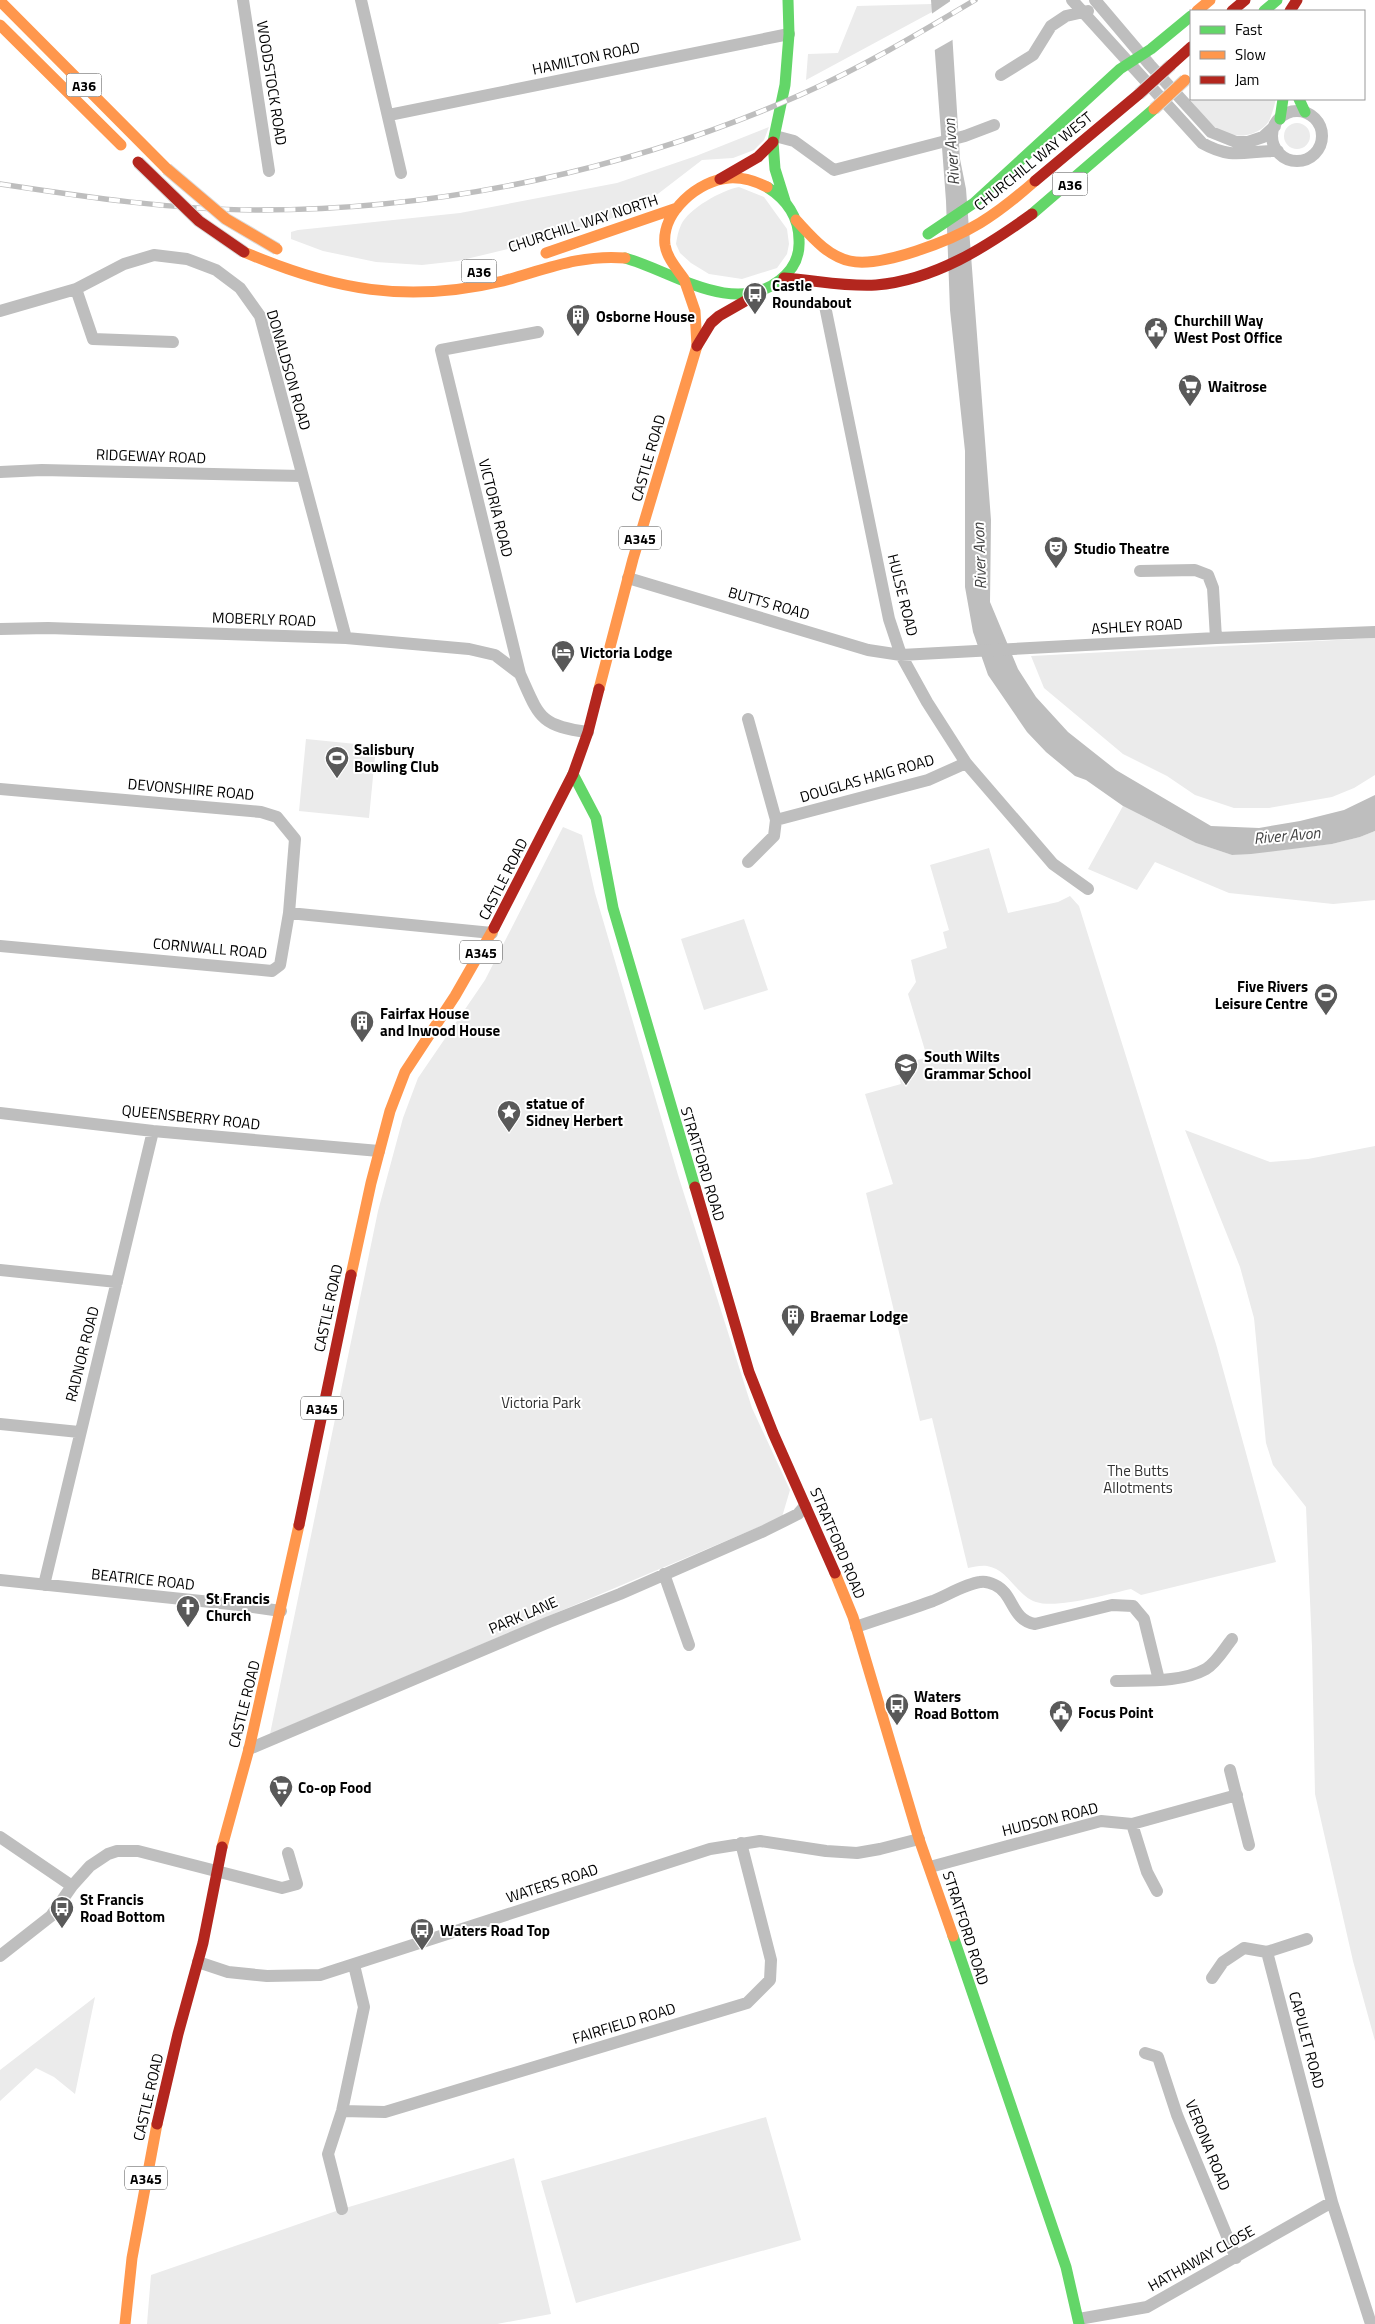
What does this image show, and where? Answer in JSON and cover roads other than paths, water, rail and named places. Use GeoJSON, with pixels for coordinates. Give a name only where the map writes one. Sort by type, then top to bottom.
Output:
{"type":"FeatureCollection","features":[{"type":"Feature","properties":{"kind":"main road"},"geometry":{"type":"LineString","coordinates":[[774,139],[758,157],[720,179],[706,184],[677,208],[666,232],[664,244],[671,260],[684,279],[701,287],[723,293],[748,293],[764,290],[784,278],[793,268],[798,252],[799,234],[796,220],[785,201],[775,169],[774,139],[786,85],[789,34],[788,0]]}},
{"type":"Feature","properties":{"kind":"main road"},"geometry":{"type":"LineString","coordinates":[[1198,10],[1210,0]]}},
{"type":"Feature","properties":{"kind":"main road"},"geometry":{"type":"LineString","coordinates":[[1233,10],[1245,0]]}},
{"type":"Feature","properties":{"kind":"main road"},"geometry":{"type":"LineString","coordinates":[[1265,10],[1277,0]]}},
{"type":"Feature","properties":{"kind":"main road","name":"A36"},"geometry":{"type":"LineString","coordinates":[[0,1],[167,169],[226,219],[281,251]]}},
{"type":"Feature","properties":{"kind":"main road"},"geometry":{"type":"LineString","coordinates":[[898,256],[974,203],[1128,63],[1151,49],[1190,17]]}},
{"type":"Feature","properties":{"kind":"main road","name":"CHURCHILL WAY NORTH"},"geometry":{"type":"LineString","coordinates":[[0,26],[199,221],[244,252],[308,278],[356,290],[430,293],[470,288],[579,260],[605,256],[630,259],[684,279]]}},
{"type":"Feature","properties":{"kind":"main road","name":"CHURCHILL WAY WEST"},"geometry":{"type":"LineString","coordinates":[[796,220],[820,245],[835,256],[850,261],[868,262],[898,256],[936,244],[980,222],[1014,199],[1190,48]]}},
{"type":"Feature","properties":{"kind":"main road","name":"A36"},"geometry":{"type":"LineString","coordinates":[[784,278],[858,286],[891,283],[944,266],[979,250],[1016,227],[1055,197],[1189,77]]}},
{"type":"Feature","properties":{"kind":"main road"},"geometry":{"type":"LineString","coordinates":[[1277,122],[1283,100]]}},
{"type":"Feature","properties":{"kind":"main road"},"geometry":{"type":"LineString","coordinates":[[1299,100],[1305,112]]}},
{"type":"Feature","properties":{"kind":"main road"},"geometry":{"type":"LineString","coordinates":[[720,179],[741,178],[761,184],[785,201]]}},
{"type":"Feature","properties":{"kind":"main road","name":"CHURCHILL WAY NORTH"},"geometry":{"type":"LineString","coordinates":[[535,256],[677,208]]}},
{"type":"Feature","properties":{"kind":"main road","name":"A345"},"geometry":{"type":"LineString","coordinates":[[684,279],[691,292],[696,309],[697,346]]}},
{"type":"Feature","properties":{"kind":"main road","name":"A345"},"geometry":{"type":"LineString","coordinates":[[697,346],[711,323],[719,316],[764,290]]}},
{"type":"Feature","properties":{"kind":"main road","name":"CASTLE ROAD"},"geometry":{"type":"LineString","coordinates":[[125,2324],[132,2258],[149,2158],[178,2034],[198,1962],[216,1871],[249,1749],[282,1612],[340,1323],[379,1151],[394,1098],[405,1072],[455,996],[492,933],[573,774],[588,732],[628,578],[697,346]]}},
{"type":"Feature","properties":{"kind":"main road","name":"STRATFORD ROAD"},"geometry":{"type":"LineString","coordinates":[[573,774],[596,818],[612,908],[746,1364],[767,1419],[856,1627],[919,1839],[1066,2267],[1079,2321]]}},
{"type":"Feature","properties":{"kind":"street","name":"WOODSTOCK ROAD"},"geometry":{"type":"LineString","coordinates":[[243,0],[269,171]]}},
{"type":"Feature","properties":{"kind":"street"},"geometry":{"type":"LineString","coordinates":[[362,0],[401,173]]}},
{"type":"Feature","properties":{"kind":"street"},"geometry":{"type":"LineString","coordinates":[[1072,0],[1202,143],[1221,152],[1233,154],[1278,151]]}},
{"type":"Feature","properties":{"kind":"street"},"geometry":{"type":"LineString","coordinates":[[1001,75],[1033,55],[1051,26],[1066,16],[1099,5],[1211,132],[1236,142],[1248,142],[1263,137],[1277,122],[1291,112],[1305,112],[1312,116],[1321,127],[1322,141],[1319,148],[1307,159],[1299,161],[1290,160],[1278,151],[1273,139],[1277,122]]}},
{"type":"Feature","properties":{"kind":"street","name":"HAMILTON ROAD"},"geometry":{"type":"LineString","coordinates":[[389,115],[789,34]]}},
{"type":"Feature","properties":{"kind":"street"},"geometry":{"type":"LineString","coordinates":[[774,139],[794,141],[834,170],[963,136],[994,125]]}},
{"type":"Feature","properties":{"kind":"street","name":"DONALDSON ROAD"},"geometry":{"type":"LineString","coordinates":[[0,311],[76,289],[124,264],[154,255],[187,259],[216,270],[240,288],[260,316],[346,638]]}},
{"type":"Feature","properties":{"kind":"street"},"geometry":{"type":"LineString","coordinates":[[76,289],[93,339],[173,342]]}},
{"type":"Feature","properties":{"kind":"street","name":"HULSE ROAD"},"geometry":{"type":"LineString","coordinates":[[825,306],[889,619],[901,655],[927,702],[966,763],[1053,864],[1088,888]]}},
{"type":"Feature","properties":{"kind":"street","name":"VICTORIA ROAD"},"geometry":{"type":"LineString","coordinates":[[538,332],[441,350],[520,674],[537,712],[543,718],[560,728],[588,732]]}},
{"type":"Feature","properties":{"kind":"street","name":"RIDGEWAY ROAD"},"geometry":{"type":"LineString","coordinates":[[0,472],[42,470],[302,476]]}},
{"type":"Feature","properties":{"kind":"street"},"geometry":{"type":"LineString","coordinates":[[1140,571],[1195,570],[1208,575],[1213,588],[1216,638]]}},
{"type":"Feature","properties":{"kind":"street","name":"BUTTS ROAD"},"geometry":{"type":"LineString","coordinates":[[628,578],[868,650],[901,655]]}},
{"type":"Feature","properties":{"kind":"street","name":"MOBERLY ROAD"},"geometry":{"type":"LineString","coordinates":[[0,629],[48,628],[346,638],[470,648],[495,656],[520,674]]}},
{"type":"Feature","properties":{"kind":"street","name":"ASHLEY ROAD"},"geometry":{"type":"LineString","coordinates":[[901,655],[1216,638],[1375,632]]}},
{"type":"Feature","properties":{"kind":"street"},"geometry":{"type":"LineString","coordinates":[[748,719],[776,820],[774,836],[748,862]]}},
{"type":"Feature","properties":{"kind":"street","name":"DOUGLAS HAIG ROAD"},"geometry":{"type":"LineString","coordinates":[[776,820],[928,780],[966,763]]}},
{"type":"Feature","properties":{"kind":"street","name":"DEVONSHIRE ROAD"},"geometry":{"type":"LineString","coordinates":[[0,789],[260,812],[277,817],[295,839],[289,913]]}},
{"type":"Feature","properties":{"kind":"street"},"geometry":{"type":"LineString","coordinates":[[289,913],[492,933]]}},
{"type":"Feature","properties":{"kind":"street","name":"CORNWALL ROAD"},"geometry":{"type":"LineString","coordinates":[[0,946],[272,971],[280,965],[289,913]]}},
{"type":"Feature","properties":{"kind":"street","name":"QUEENSBERRY ROAD"},"geometry":{"type":"LineString","coordinates":[[0,1113],[153,1131],[379,1151]]}},
{"type":"Feature","properties":{"kind":"street","name":"RADNOR ROAD"},"geometry":{"type":"LineString","coordinates":[[44,1585],[79,1432],[153,1131]]}},
{"type":"Feature","properties":{"kind":"street"},"geometry":{"type":"LineString","coordinates":[[0,1270],[117,1282]]}},
{"type":"Feature","properties":{"kind":"street"},"geometry":{"type":"LineString","coordinates":[[0,1424],[79,1432]]}},
{"type":"Feature","properties":{"kind":"street","name":"PARK LANE"},"geometry":{"type":"LineString","coordinates":[[249,1749],[664,1574],[798,1514],[805,1506]]}},
{"type":"Feature","properties":{"kind":"street"},"geometry":{"type":"LineString","coordinates":[[664,1574],[689,1646]]}},
{"type":"Feature","properties":{"kind":"street","name":"BEATRICE ROAD"},"geometry":{"type":"LineString","coordinates":[[0,1580],[220,1603],[282,1612]]}},
{"type":"Feature","properties":{"kind":"street"},"geometry":{"type":"LineString","coordinates":[[856,1627],[933,1601],[980,1582],[1001,1588],[1017,1614],[1023,1620],[1035,1624],[1112,1605],[1126,1604],[1134,1606],[1144,1619],[1159,1680]]}},
{"type":"Feature","properties":{"kind":"street"},"geometry":{"type":"LineString","coordinates":[[1116,1681],[1159,1680],[1206,1669],[1232,1640]]}},
{"type":"Feature","properties":{"kind":"street"},"geometry":{"type":"LineString","coordinates":[[1230,1770],[1249,1845]]}},
{"type":"Feature","properties":{"kind":"street","name":"HUDSON ROAD"},"geometry":{"type":"LineString","coordinates":[[930,1867],[1101,1821],[1132,1824],[1237,1795]]}},
{"type":"Feature","properties":{"kind":"street"},"geometry":{"type":"LineString","coordinates":[[1132,1824],[1147,1872],[1157,1891]]}},
{"type":"Feature","properties":{"kind":"street"},"geometry":{"type":"LineString","coordinates":[[0,1837],[72,1886]]}},
{"type":"Feature","properties":{"kind":"street","name":"WATERS ROAD"},"geometry":{"type":"LineString","coordinates":[[198,1962],[228,1972],[294,1977],[320,1975],[710,1848],[741,1843],[776,1842],[826,1851],[856,1852],[880,1849],[919,1839]]}},
{"type":"Feature","properties":{"kind":"street","name":"FAIRFIELD ROAD"},"geometry":{"type":"LineString","coordinates":[[342,2111],[385,2112],[747,2003],[770,1980],[771,1960],[741,1843]]}},
{"type":"Feature","properties":{"kind":"street"},"geometry":{"type":"LineString","coordinates":[[0,1956],[51,1916],[82,1873],[108,1854],[127,1850],[156,1855],[282,1888],[297,1884],[288,1853]]}},
{"type":"Feature","properties":{"kind":"street"},"geometry":{"type":"LineString","coordinates":[[1212,1978],[1223,1962],[1244,1948],[1267,1952],[1307,1939]]}},
{"type":"Feature","properties":{"kind":"street","name":"CAPULET ROAD"},"geometry":{"type":"LineString","coordinates":[[1267,1952],[1332,2202],[1371,2324]]}},
{"type":"Feature","properties":{"kind":"street"},"geometry":{"type":"LineString","coordinates":[[342,2209],[328,2154],[342,2111],[364,2008],[354,1965]]}},
{"type":"Feature","properties":{"kind":"street","name":"VERONA ROAD"},"geometry":{"type":"LineString","coordinates":[[1145,2052],[1158,2057],[1177,2115],[1236,2258]]}},
{"type":"Feature","properties":{"kind":"street","name":"HATHAWAY CLOSE"},"geometry":{"type":"LineString","coordinates":[[1079,2321],[1147,2307],[1332,2202]]}},
{"type":"Feature","properties":{"kind":"water","name":"River Avon"},"geometry":{"type":"Polygon","coordinates":[[[931,0],[950,0],[960,159],[966,189],[991,520],[990,602],[1018,669],[1036,697],[1068,732],[1116,770],[1211,826],[1259,828],[1300,821],[1344,810],[1375,795],[1375,831],[1332,844],[1251,854],[1232,855],[1196,843],[1123,806],[1086,780],[1075,776],[1046,752],[1027,732],[988,675],[973,632],[965,587],[965,451],[950,310],[946,201],[931,0]]]}},
{"type":"Feature","properties":{"kind":"railway"},"geometry":{"type":"LineString","coordinates":[[0,184],[161,205],[259,210],[328,208],[398,202],[467,193],[536,180],[604,164],[670,144],[736,121],[800,95],[867,62],[975,0]]}},
{"type":"Feature","properties":{"kind":"place","name":"Castle Roundabout"},"geometry":{"type":"Point","coordinates":[755,315]}},
{"type":"Feature","properties":{"kind":"place","name":"Osborne House"},"geometry":{"type":"Point","coordinates":[578,337]}},
{"type":"Feature","properties":{"kind":"place","name":"Churchill Way West Post Office"},"geometry":{"type":"Point","coordinates":[1156,350]}},
{"type":"Feature","properties":{"kind":"place","name":"Waitrose"},"geometry":{"type":"Point","coordinates":[1190,407]}},
{"type":"Feature","properties":{"kind":"place","name":"Studio Theatre"},"geometry":{"type":"Point","coordinates":[1056,569]}},
{"type":"Feature","properties":{"kind":"place","name":"Victoria Lodge"},"geometry":{"type":"Point","coordinates":[563,673]}},
{"type":"Feature","properties":{"kind":"place","name":"Salisbury Bowling Club"},"geometry":{"type":"Point","coordinates":[337,779]}},
{"type":"Feature","properties":{"kind":"place","name":"Five Rivers Leisure Centre"},"geometry":{"type":"Point","coordinates":[1326,1016]}},
{"type":"Feature","properties":{"kind":"place","name":"Fairfax House and Inwood House"},"geometry":{"type":"Point","coordinates":[362,1043]}},
{"type":"Feature","properties":{"kind":"place","name":"South Wilts Grammar School"},"geometry":{"type":"Point","coordinates":[906,1086]}},
{"type":"Feature","properties":{"kind":"place","name":"statue of Sidney Herbert"},"geometry":{"type":"Point","coordinates":[509,1133]}},
{"type":"Feature","properties":{"kind":"place","name":"Braemar Lodge"},"geometry":{"type":"Point","coordinates":[793,1337]}},
{"type":"Feature","properties":{"kind":"place","name":"St Francis Church"},"geometry":{"type":"Point","coordinates":[188,1628]}},
{"type":"Feature","properties":{"kind":"place","name":"Waters Road Bottom"},"geometry":{"type":"Point","coordinates":[897,1726]}},
{"type":"Feature","properties":{"kind":"place","name":"Focus Point"},"geometry":{"type":"Point","coordinates":[1061,1733]}},
{"type":"Feature","properties":{"kind":"place","name":"Co-op Food"},"geometry":{"type":"Point","coordinates":[281,1808]}},
{"type":"Feature","properties":{"kind":"place","name":"St Francis Road Bottom"},"geometry":{"type":"Point","coordinates":[62,1929]}},
{"type":"Feature","properties":{"kind":"place","name":"Waters Road Top"},"geometry":{"type":"Point","coordinates":[422,1951]}},
{"type":"Feature","properties":{"kind":"park label","name":"Victoria Park"},"geometry":{"type":"Point","coordinates":[541,1402]}},
{"type":"Feature","properties":{"kind":"park label","name":"The Butts Allotments"},"geometry":{"type":"Point","coordinates":[1138,1478]}}]}
